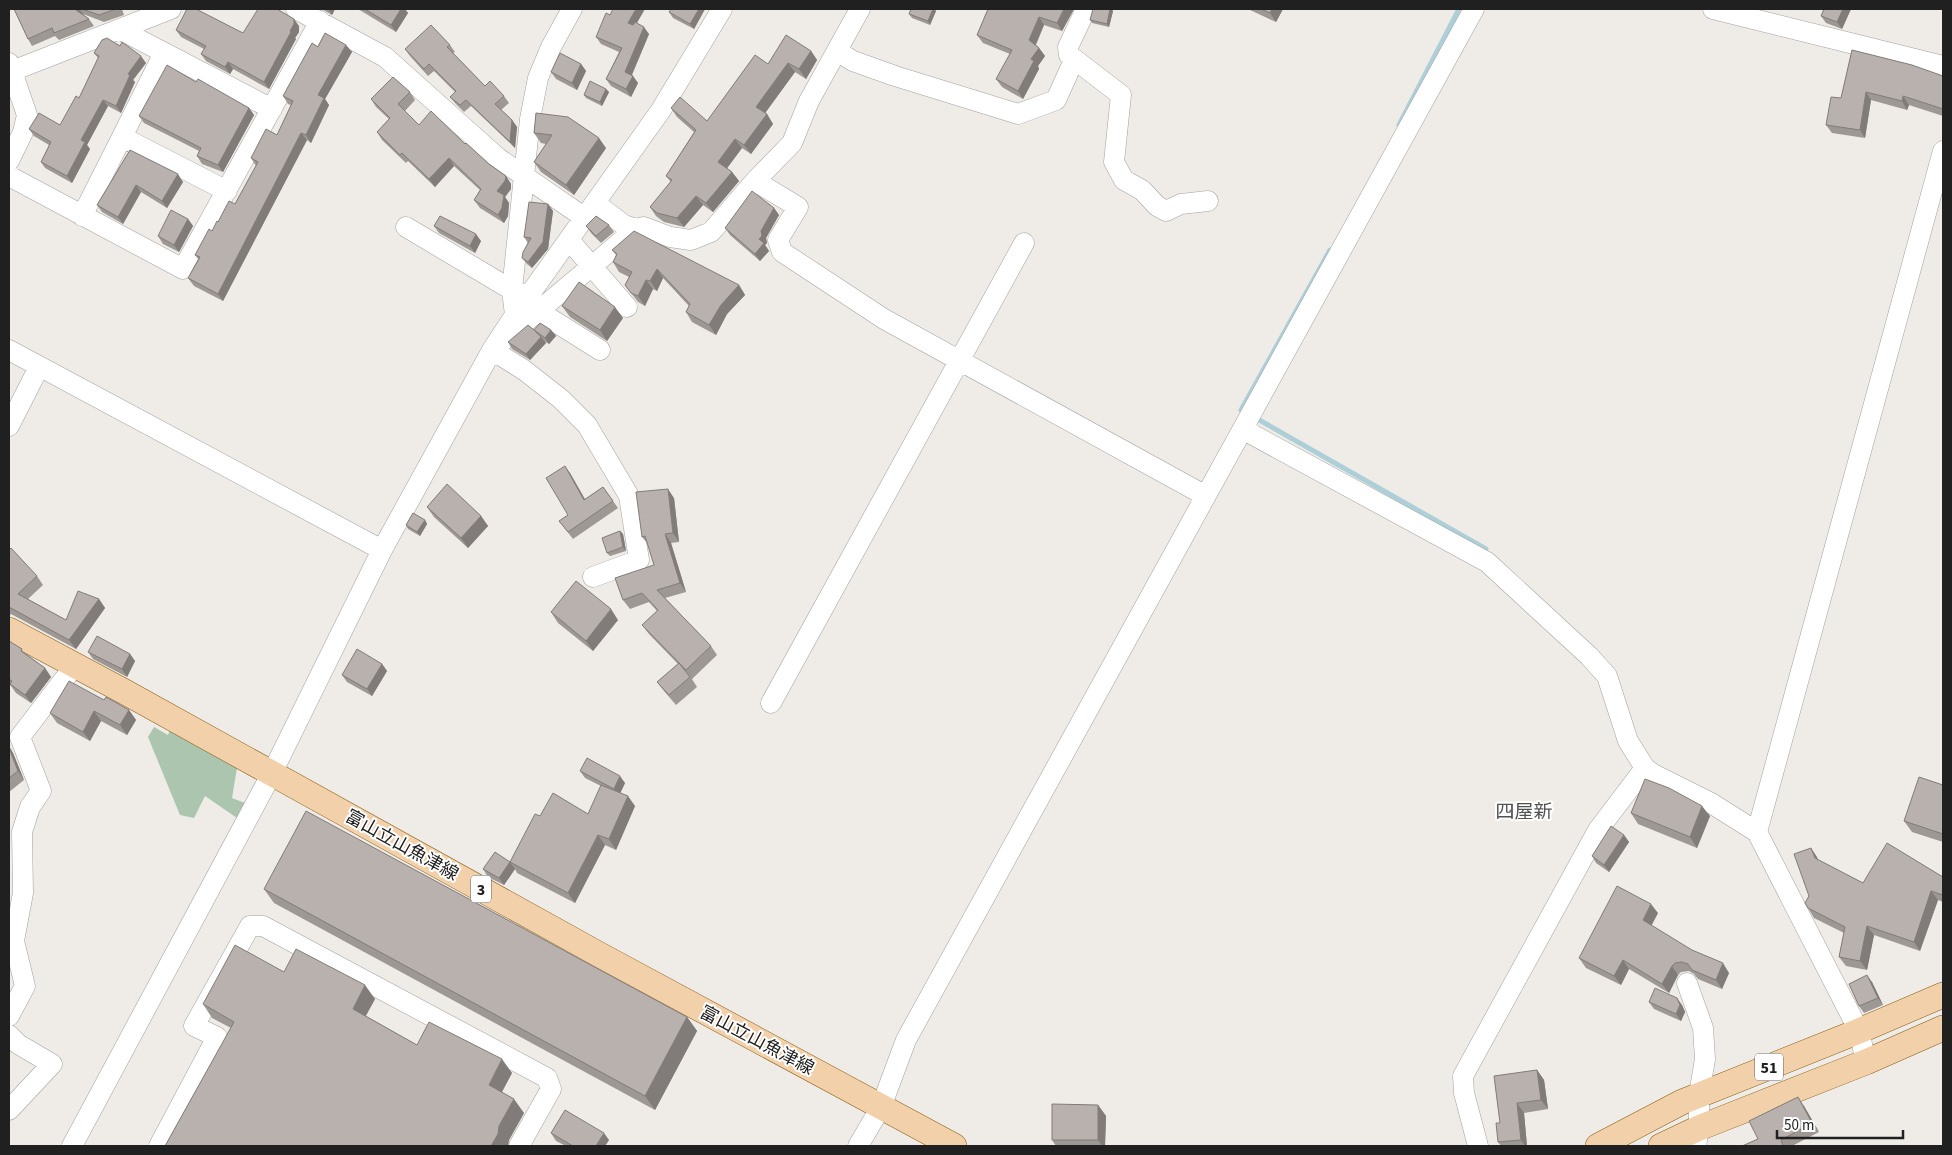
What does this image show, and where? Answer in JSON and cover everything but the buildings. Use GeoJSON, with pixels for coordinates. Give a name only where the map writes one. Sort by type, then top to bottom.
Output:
{"type":"FeatureCollection","features":[{"type":"Feature","properties":{"kind":"main road","name":"富山立山魚津線"},"geometry":{"type":"LineString","coordinates":[[9,630],[600,955],[954,1146]]}},
{"type":"Feature","properties":{"kind":"main road","name":"51"},"geometry":{"type":"LineString","coordinates":[[1598,1146],[1682,1102],[1943,995]]}},
{"type":"Feature","properties":{"kind":"main road","name":"51"},"geometry":{"type":"LineString","coordinates":[[1661,1146],[1698,1137],[1943,1028]]}},
{"type":"Feature","properties":{"kind":"street"},"geometry":{"type":"LineString","coordinates":[[9,161],[23,132],[27,115],[10,68],[171,9]]}},
{"type":"Feature","properties":{"kind":"street"},"geometry":{"type":"LineString","coordinates":[[296,9],[385,57],[498,158],[524,176],[590,210],[636,229]]}},
{"type":"Feature","properties":{"kind":"street"},"geometry":{"type":"LineString","coordinates":[[526,299],[524,176],[530,119],[538,78],[551,47],[572,9]]}},
{"type":"Feature","properties":{"kind":"street"},"geometry":{"type":"LineString","coordinates":[[72,1146],[272,773],[382,550],[492,350],[526,299],[661,110],[722,9]]}},
{"type":"Feature","properties":{"kind":"street"},"geometry":{"type":"LineString","coordinates":[[492,350],[526,299],[592,266],[636,229],[644,227],[670,236],[691,240],[711,232],[755,181],[792,143],[808,100],[860,9]]}},
{"type":"Feature","properties":{"kind":"street"},"geometry":{"type":"LineString","coordinates":[[1086,9],[1068,47],[1069,55],[1121,95],[1114,162],[1124,180],[1142,190],[1157,206],[1166,211],[1181,204],[1208,201]]}},
{"type":"Feature","properties":{"kind":"street"},"geometry":{"type":"LineString","coordinates":[[858,1146],[881,1107],[906,1040],[1244,430],[1474,9]]}},
{"type":"Feature","properties":{"kind":"street"},"geometry":{"type":"LineString","coordinates":[[1713,9],[1943,66]]}},
{"type":"Feature","properties":{"kind":"street"},"geometry":{"type":"LineString","coordinates":[[9,176],[183,269],[320,21]]}},
{"type":"Feature","properties":{"kind":"street"},"geometry":{"type":"LineString","coordinates":[[119,29],[272,108]]}},
{"type":"Feature","properties":{"kind":"street"},"geometry":{"type":"LineString","coordinates":[[837,51],[853,61],[895,76],[1018,114],[1056,100],[1074,60]]}},
{"type":"Feature","properties":{"kind":"street"},"geometry":{"type":"LineString","coordinates":[[82,216],[164,53]]}},
{"type":"Feature","properties":{"kind":"street"},"geometry":{"type":"LineString","coordinates":[[122,137],[227,190]]}},
{"type":"Feature","properties":{"kind":"street"},"geometry":{"type":"LineString","coordinates":[[1757,832],[1943,151]]}},
{"type":"Feature","properties":{"kind":"street"},"geometry":{"type":"LineString","coordinates":[[755,181],[798,207],[778,240],[782,252],[884,320],[1206,496]]}},
{"type":"Feature","properties":{"kind":"street"},"geometry":{"type":"LineString","coordinates":[[406,227],[526,299],[600,350]]}},
{"type":"Feature","properties":{"kind":"street"},"geometry":{"type":"LineString","coordinates":[[569,240],[627,308]]}},
{"type":"Feature","properties":{"kind":"street"},"geometry":{"type":"LineString","coordinates":[[771,703],[1024,243]]}},
{"type":"Feature","properties":{"kind":"street"},"geometry":{"type":"LineString","coordinates":[[9,350],[382,550]]}},
{"type":"Feature","properties":{"kind":"street"},"geometry":{"type":"LineString","coordinates":[[492,350],[524,370],[554,393],[587,426],[629,496],[639,560],[593,577]]}},
{"type":"Feature","properties":{"kind":"street"},"geometry":{"type":"LineString","coordinates":[[9,426],[39,367]]}},
{"type":"Feature","properties":{"kind":"street"},"geometry":{"type":"LineString","coordinates":[[1244,430],[1487,562],[1589,656],[1607,676],[1628,741],[1645,768],[1711,803],[1757,832],[1859,1031],[1866,1062]]}},
{"type":"Feature","properties":{"kind":"street"},"geometry":{"type":"LineString","coordinates":[[9,1016],[25,986],[14,963],[14,941],[23,893],[22,832],[30,807],[41,791],[20,737],[75,665]]}},
{"type":"Feature","properties":{"kind":"street"},"geometry":{"type":"LineString","coordinates":[[1478,1146],[1464,1093],[1463,1076],[1598,830],[1645,768]]}},
{"type":"Feature","properties":{"kind":"street"},"geometry":{"type":"LineString","coordinates":[[159,1146],[217,1037],[194,1026],[250,926],[263,926],[547,1078],[551,1088],[519,1146]]}},
{"type":"Feature","properties":{"kind":"street"},"geometry":{"type":"LineString","coordinates":[[1687,983],[1704,1028],[1705,1058],[1699,1095],[1698,1137]]}},
{"type":"Feature","properties":{"kind":"street"},"geometry":{"type":"LineString","coordinates":[[9,1035],[18,1044],[52,1064],[9,1110]]}},
{"type":"Feature","properties":{"kind":"green space"},"geometry":{"type":"Polygon","coordinates":[[[154,727],[168,735],[171,727],[238,762],[232,798],[245,803],[237,818],[205,796],[194,818],[180,815],[148,737],[154,727]]]}},
{"type":"Feature","properties":{"kind":"waterway"},"geometry":{"type":"LineString","coordinates":[[1399,125],[1459,9]]}},
{"type":"Feature","properties":{"kind":"waterway"},"geometry":{"type":"LineString","coordinates":[[1246,413],[1241,410],[1330,250]]}},
{"type":"Feature","properties":{"kind":"waterway"},"geometry":{"type":"LineString","coordinates":[[1254,417],[1486,549]]}},
{"type":"Feature","properties":{"kind":"district","name":"四屋新"},"geometry":{"type":"Point","coordinates":[1524,811]}}]}
